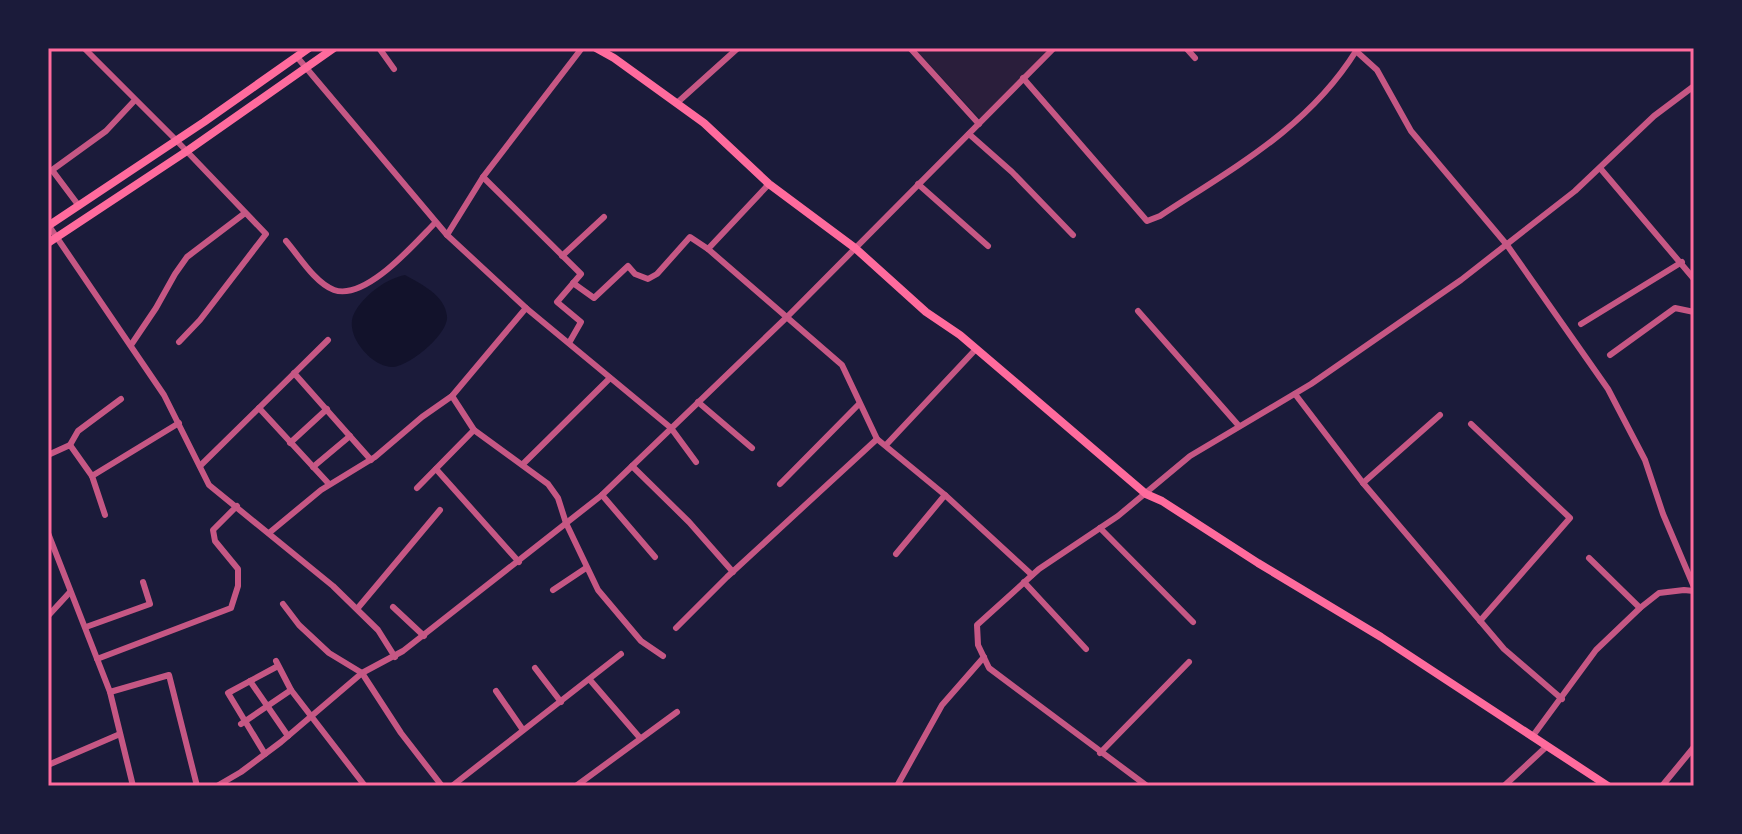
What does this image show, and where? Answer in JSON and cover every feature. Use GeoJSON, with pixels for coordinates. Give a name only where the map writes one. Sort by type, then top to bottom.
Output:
{"type":"FeatureCollection","features":[{"type":"Feature","properties":{"kind":"main road"},"geometry":{"type":"LineString","coordinates":[[48,226],[309,48]]}},
{"type":"Feature","properties":{"kind":"main road"},"geometry":{"type":"LineString","coordinates":[[48,243],[334,48]]}},
{"type":"Feature","properties":{"kind":"main road"},"geometry":{"type":"LineString","coordinates":[[596,48],[678,102],[704,123],[769,184],[855,248],[926,312],[976,349],[1146,494],[1381,637],[1608,786]]}},
{"type":"Feature","properties":{"kind":"street"},"geometry":{"type":"LineString","coordinates":[[84,48],[266,234],[200,320],[179,342]]}},
{"type":"Feature","properties":{"kind":"street"},"geometry":{"type":"LineString","coordinates":[[379,48],[394,69]]}},
{"type":"Feature","properties":{"kind":"street"},"geometry":{"type":"LineString","coordinates":[[447,235],[483,177],[582,48]]}},
{"type":"Feature","properties":{"kind":"street"},"geometry":{"type":"LineString","coordinates":[[678,102],[738,48]]}},
{"type":"Feature","properties":{"kind":"street"},"geometry":{"type":"LineString","coordinates":[[910,48],[979,124]]}},
{"type":"Feature","properties":{"kind":"street"},"geometry":{"type":"LineString","coordinates":[[217,786],[265,754],[362,673],[395,657],[424,636],[602,495],[788,316],[1054,48]]}},
{"type":"Feature","properties":{"kind":"street"},"geometry":{"type":"LineString","coordinates":[[1186,48],[1195,58]]}},
{"type":"Feature","properties":{"kind":"street"},"geometry":{"type":"LineString","coordinates":[[1023,78],[1143,218],[1153,221],[1286,132],[1340,77],[1356,50],[1377,70],[1411,131],[1507,245],[1608,389],[1645,460],[1694,589],[1659,593],[1640,608],[1596,650],[1531,737]]}},
{"type":"Feature","properties":{"kind":"street"},"geometry":{"type":"LineString","coordinates":[[297,57],[435,223],[526,308],[671,428],[696,462]]}},
{"type":"Feature","properties":{"kind":"street"},"geometry":{"type":"LineString","coordinates":[[1147,786],[989,668],[978,645],[977,625],[1032,575],[1146,494],[1190,456],[1295,394],[1461,280],[1575,191],[1654,116],[1694,86]]}},
{"type":"Feature","properties":{"kind":"street"},"geometry":{"type":"LineString","coordinates":[[79,206],[50,172],[106,131],[135,100]]}},
{"type":"Feature","properties":{"kind":"street"},"geometry":{"type":"LineString","coordinates":[[969,134],[1012,172],[1073,235]]}},
{"type":"Feature","properties":{"kind":"street"},"geometry":{"type":"LineString","coordinates":[[1600,168],[1694,279]]}},
{"type":"Feature","properties":{"kind":"street"},"geometry":{"type":"LineString","coordinates":[[483,177],[581,274],[557,302],[581,322],[569,343]]}},
{"type":"Feature","properties":{"kind":"street"},"geometry":{"type":"LineString","coordinates":[[708,249],[769,184]]}},
{"type":"Feature","properties":{"kind":"street"},"geometry":{"type":"LineString","coordinates":[[918,184],[988,246]]}},
{"type":"Feature","properties":{"kind":"street"},"geometry":{"type":"LineString","coordinates":[[131,345],[187,257],[245,213]]}},
{"type":"Feature","properties":{"kind":"street"},"geometry":{"type":"LineString","coordinates":[[562,256],[604,217]]}},
{"type":"Feature","properties":{"kind":"street"},"geometry":{"type":"LineString","coordinates":[[286,241],[303,264],[328,286],[337,291],[349,291],[365,285],[394,265],[435,223]]}},
{"type":"Feature","properties":{"kind":"street"},"geometry":{"type":"LineString","coordinates":[[48,226],[164,395],[209,485],[310,565],[378,630],[395,657]]}},
{"type":"Feature","properties":{"kind":"street"},"geometry":{"type":"LineString","coordinates":[[573,283],[594,298],[628,266],[635,274],[648,279],[657,274],[690,237],[788,316],[842,365],[877,439],[945,495],[1032,575]]}},
{"type":"Feature","properties":{"kind":"street"},"geometry":{"type":"LineString","coordinates":[[1581,324],[1682,262]]}},
{"type":"Feature","properties":{"kind":"street"},"geometry":{"type":"LineString","coordinates":[[269,533],[329,484],[371,460],[452,396],[526,308]]}},
{"type":"Feature","properties":{"kind":"street"},"geometry":{"type":"LineString","coordinates":[[1610,355],[1675,308],[1694,312]]}},
{"type":"Feature","properties":{"kind":"street"},"geometry":{"type":"LineString","coordinates":[[1138,311],[1239,426]]}},
{"type":"Feature","properties":{"kind":"street"},"geometry":{"type":"LineString","coordinates":[[200,466],[328,340]]}},
{"type":"Feature","properties":{"kind":"street"},"geometry":{"type":"LineString","coordinates":[[886,445],[976,349]]}},
{"type":"Feature","properties":{"kind":"street"},"geometry":{"type":"LineString","coordinates":[[294,373],[371,460]]}},
{"type":"Feature","properties":{"kind":"street"},"geometry":{"type":"LineString","coordinates":[[523,464],[610,378]]}},
{"type":"Feature","properties":{"kind":"street"},"geometry":{"type":"LineString","coordinates":[[1295,394],[1363,483],[1504,649],[1562,699]]}},
{"type":"Feature","properties":{"kind":"street"},"geometry":{"type":"LineString","coordinates":[[452,396],[474,430],[548,484],[558,498],[566,523],[598,590],[641,641],[663,656]]}},
{"type":"Feature","properties":{"kind":"street"},"geometry":{"type":"LineString","coordinates":[[48,455],[70,445],[78,431],[121,399]]}},
{"type":"Feature","properties":{"kind":"street"},"geometry":{"type":"LineString","coordinates":[[698,402],[752,448]]}},
{"type":"Feature","properties":{"kind":"street"},"geometry":{"type":"LineString","coordinates":[[780,484],[859,404]]}},
{"type":"Feature","properties":{"kind":"street"},"geometry":{"type":"LineString","coordinates":[[259,408],[329,484]]}},
{"type":"Feature","properties":{"kind":"street"},"geometry":{"type":"LineString","coordinates":[[290,443],[327,409]]}},
{"type":"Feature","properties":{"kind":"street"},"geometry":{"type":"LineString","coordinates":[[1363,483],[1440,415]]}},
{"type":"Feature","properties":{"kind":"street"},"geometry":{"type":"LineString","coordinates":[[92,476],[179,423]]}},
{"type":"Feature","properties":{"kind":"street"},"geometry":{"type":"LineString","coordinates":[[1471,424],[1570,518],[1480,621]]}},
{"type":"Feature","properties":{"kind":"street"},"geometry":{"type":"LineString","coordinates":[[417,488],[474,430]]}},
{"type":"Feature","properties":{"kind":"street"},"geometry":{"type":"LineString","coordinates":[[313,467],[350,436]]}},
{"type":"Feature","properties":{"kind":"street"},"geometry":{"type":"LineString","coordinates":[[676,628],[877,439]]}},
{"type":"Feature","properties":{"kind":"street"},"geometry":{"type":"LineString","coordinates":[[70,445],[92,476],[105,515]]}},
{"type":"Feature","properties":{"kind":"street"},"geometry":{"type":"LineString","coordinates":[[632,466],[689,522],[733,572]]}},
{"type":"Feature","properties":{"kind":"street"},"geometry":{"type":"LineString","coordinates":[[436,469],[519,562]]}},
{"type":"Feature","properties":{"kind":"street"},"geometry":{"type":"LineString","coordinates":[[602,495],[655,557]]}},
{"type":"Feature","properties":{"kind":"street"},"geometry":{"type":"LineString","coordinates":[[896,554],[945,495]]}},
{"type":"Feature","properties":{"kind":"street"},"geometry":{"type":"LineString","coordinates":[[97,659],[231,608],[238,586],[238,569],[215,541],[213,530],[237,506]]}},
{"type":"Feature","properties":{"kind":"street"},"geometry":{"type":"LineString","coordinates":[[357,609],[440,510]]}},
{"type":"Feature","properties":{"kind":"street"},"geometry":{"type":"LineString","coordinates":[[1100,528],[1193,622]]}},
{"type":"Feature","properties":{"kind":"street"},"geometry":{"type":"LineString","coordinates":[[48,533],[110,692],[133,786]]}},
{"type":"Feature","properties":{"kind":"street"},"geometry":{"type":"LineString","coordinates":[[1589,558],[1640,608]]}},
{"type":"Feature","properties":{"kind":"street"},"geometry":{"type":"LineString","coordinates":[[553,590],[586,568]]}},
{"type":"Feature","properties":{"kind":"street"},"geometry":{"type":"LineString","coordinates":[[86,627],[150,604],[143,582]]}},
{"type":"Feature","properties":{"kind":"street"},"geometry":{"type":"LineString","coordinates":[[1024,582],[1086,649]]}},
{"type":"Feature","properties":{"kind":"street"},"geometry":{"type":"LineString","coordinates":[[48,616],[70,592]]}},
{"type":"Feature","properties":{"kind":"street"},"geometry":{"type":"LineString","coordinates":[[283,604],[299,625],[329,653],[362,673],[401,733],[442,786]]}},
{"type":"Feature","properties":{"kind":"street"},"geometry":{"type":"LineString","coordinates":[[393,607],[424,636]]}},
{"type":"Feature","properties":{"kind":"street"},"geometry":{"type":"LineString","coordinates":[[452,786],[621,654]]}},
{"type":"Feature","properties":{"kind":"street"},"geometry":{"type":"LineString","coordinates":[[897,786],[942,705],[984,657]]}},
{"type":"Feature","properties":{"kind":"street"},"geometry":{"type":"LineString","coordinates":[[1100,753],[1189,662]]}},
{"type":"Feature","properties":{"kind":"street"},"geometry":{"type":"LineString","coordinates":[[265,754],[242,723],[228,693],[277,663],[291,690],[365,786]]}},
{"type":"Feature","properties":{"kind":"street"},"geometry":{"type":"LineString","coordinates":[[535,668],[561,702]]}},
{"type":"Feature","properties":{"kind":"street"},"geometry":{"type":"LineString","coordinates":[[110,692],[169,675],[197,786]]}},
{"type":"Feature","properties":{"kind":"street"},"geometry":{"type":"LineString","coordinates":[[590,680],[640,738]]}},
{"type":"Feature","properties":{"kind":"street"},"geometry":{"type":"LineString","coordinates":[[250,681],[288,736]]}},
{"type":"Feature","properties":{"kind":"street"},"geometry":{"type":"LineString","coordinates":[[242,723],[291,690]]}},
{"type":"Feature","properties":{"kind":"street"},"geometry":{"type":"LineString","coordinates":[[496,691],[523,730]]}},
{"type":"Feature","properties":{"kind":"street"},"geometry":{"type":"LineString","coordinates":[[576,786],[677,712]]}},
{"type":"Feature","properties":{"kind":"street"},"geometry":{"type":"LineString","coordinates":[[48,765],[120,734]]}},
{"type":"Feature","properties":{"kind":"street"},"geometry":{"type":"LineString","coordinates":[[1504,786],[1546,747]]}},
{"type":"Feature","properties":{"kind":"street"},"geometry":{"type":"LineString","coordinates":[[1662,786],[1694,747]]}},
{"type":"Feature","properties":{"kind":"shaded area"},"geometry":{"type":"Polygon","coordinates":[[[914,48],[1051,48],[980,119],[914,48]]]}},
{"type":"Feature","properties":{"kind":"shaded area"},"geometry":{"type":"Polygon","coordinates":[[[405,275],[437,296],[445,309],[446,323],[435,340],[417,356],[399,366],[386,366],[361,348],[355,338],[352,320],[360,304],[371,293],[384,283],[405,275]]]}}]}
